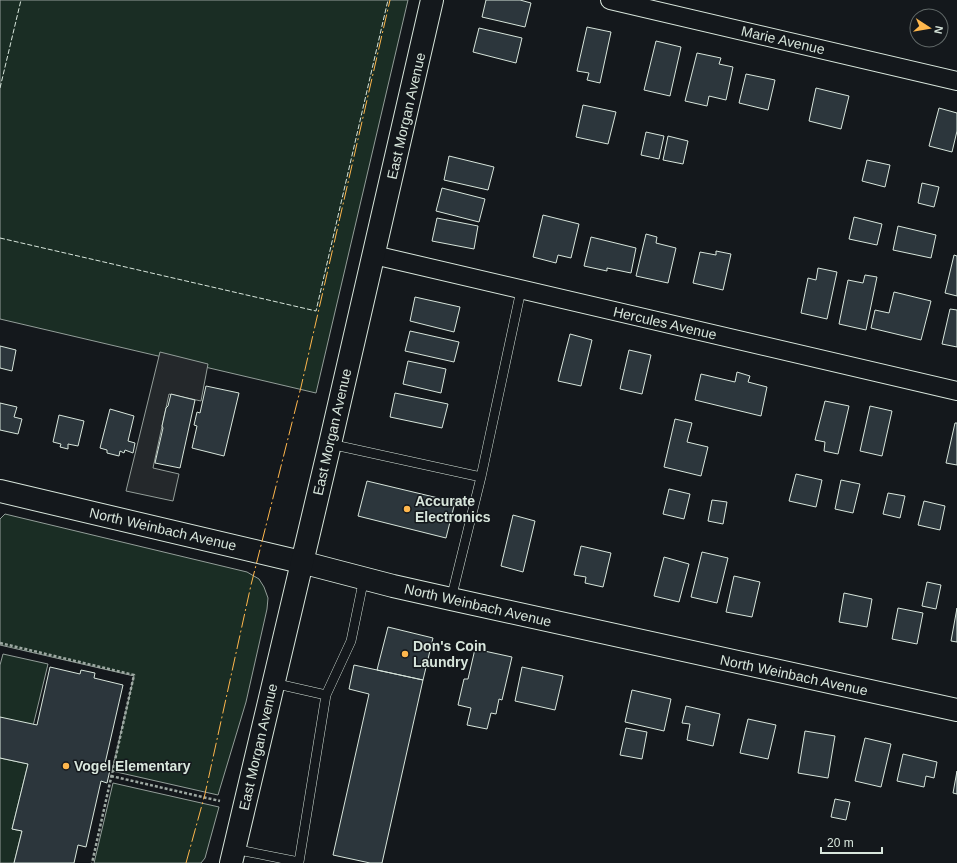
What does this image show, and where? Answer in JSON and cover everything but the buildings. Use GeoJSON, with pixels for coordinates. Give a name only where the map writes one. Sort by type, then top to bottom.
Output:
{"type":"FeatureCollection","features":[{"type":"Feature","properties":{"kind":"main road","name":"East Morgan Avenue"},"geometry":{"type":"LineString","coordinates":[[231,859],[330,444],[432,0]]}},
{"type":"Feature","properties":{"kind":"main road","name":"North Weinbach Avenue"},"geometry":{"type":"LineString","coordinates":[[2,494],[301,562],[451,599],[957,710]]}},
{"type":"Feature","properties":{"kind":"street","name":"Marie Avenue"},"geometry":{"type":"LineString","coordinates":[[610,0],[957,81]]}},
{"type":"Feature","properties":{"kind":"street","name":"Hercules Avenue"},"geometry":{"type":"LineString","coordinates":[[374,255],[957,391]]}},
{"type":"Feature","properties":{"kind":"lane"},"geometry":{"type":"LineString","coordinates":[[451,599],[480,477],[521,290]]}},
{"type":"Feature","properties":{"kind":"lane"},"geometry":{"type":"LineString","coordinates":[[330,444],[480,477]]}},
{"type":"Feature","properties":{"kind":"lane"},"geometry":{"type":"LineString","coordinates":[[231,859],[300,863],[326,695],[351,641],[364,578]]}},
{"type":"Feature","properties":{"kind":"lane"},"geometry":{"type":"LineString","coordinates":[[273,683],[326,695]]}},
{"type":"Feature","properties":{"kind":"path"},"geometry":{"type":"LineString","coordinates":[[0,643],[134,675],[92,863]]}},
{"type":"Feature","properties":{"kind":"path"},"geometry":{"type":"LineString","coordinates":[[111,776],[220,800]]}},
{"type":"Feature","properties":{"kind":"green space"},"geometry":{"type":"Polygon","coordinates":[[[0,0],[408,0],[316,393],[0,319],[0,0]]]}},
{"type":"Feature","properties":{"kind":"green space"},"geometry":{"type":"Polygon","coordinates":[[[5,514],[247,572],[259,579],[268,598],[267,609],[246,702],[218,795],[112,771],[134,676],[0,645],[0,519],[5,514]]]}},
{"type":"Feature","properties":{"kind":"green space"},"geometry":{"type":"Polygon","coordinates":[[[3,654],[48,664],[33,726],[0,718],[0,665],[3,654]]]}},
{"type":"Feature","properties":{"kind":"green space"},"geometry":{"type":"Polygon","coordinates":[[[0,758],[28,764],[12,829],[22,831],[14,863],[0,863],[0,758]]]}},
{"type":"Feature","properties":{"kind":"green space"},"geometry":{"type":"Polygon","coordinates":[[[113,783],[219,807],[205,858],[201,863],[94,863],[113,783]]]}},
{"type":"Feature","properties":{"kind":"shaded area"},"geometry":{"type":"Polygon","coordinates":[[[160,352],[208,364],[201,401],[169,394],[153,468],[179,474],[173,501],[126,491],[160,352]]]}},
{"type":"Feature","properties":{"kind":"fence"},"geometry":{"type":"LineString","coordinates":[[0,88],[21,0]]}},
{"type":"Feature","properties":{"kind":"fence"},"geometry":{"type":"LineString","coordinates":[[0,238],[316,311],[388,0]]}},
{"type":"Feature","properties":{"kind":"power"},"geometry":{"type":"LineString","coordinates":[[186,863],[205,794],[251,585],[301,387],[390,0]]}},
{"type":"Feature","properties":{"kind":"place","name":"Accurate Electronics"},"geometry":{"type":"Point","coordinates":[407,509]}},
{"type":"Feature","properties":{"kind":"place","name":"Don's Coin Laundry"},"geometry":{"type":"Point","coordinates":[405,654]}},
{"type":"Feature","properties":{"kind":"place","name":"Vogel Elementary"},"geometry":{"type":"Point","coordinates":[66,766]}}]}
